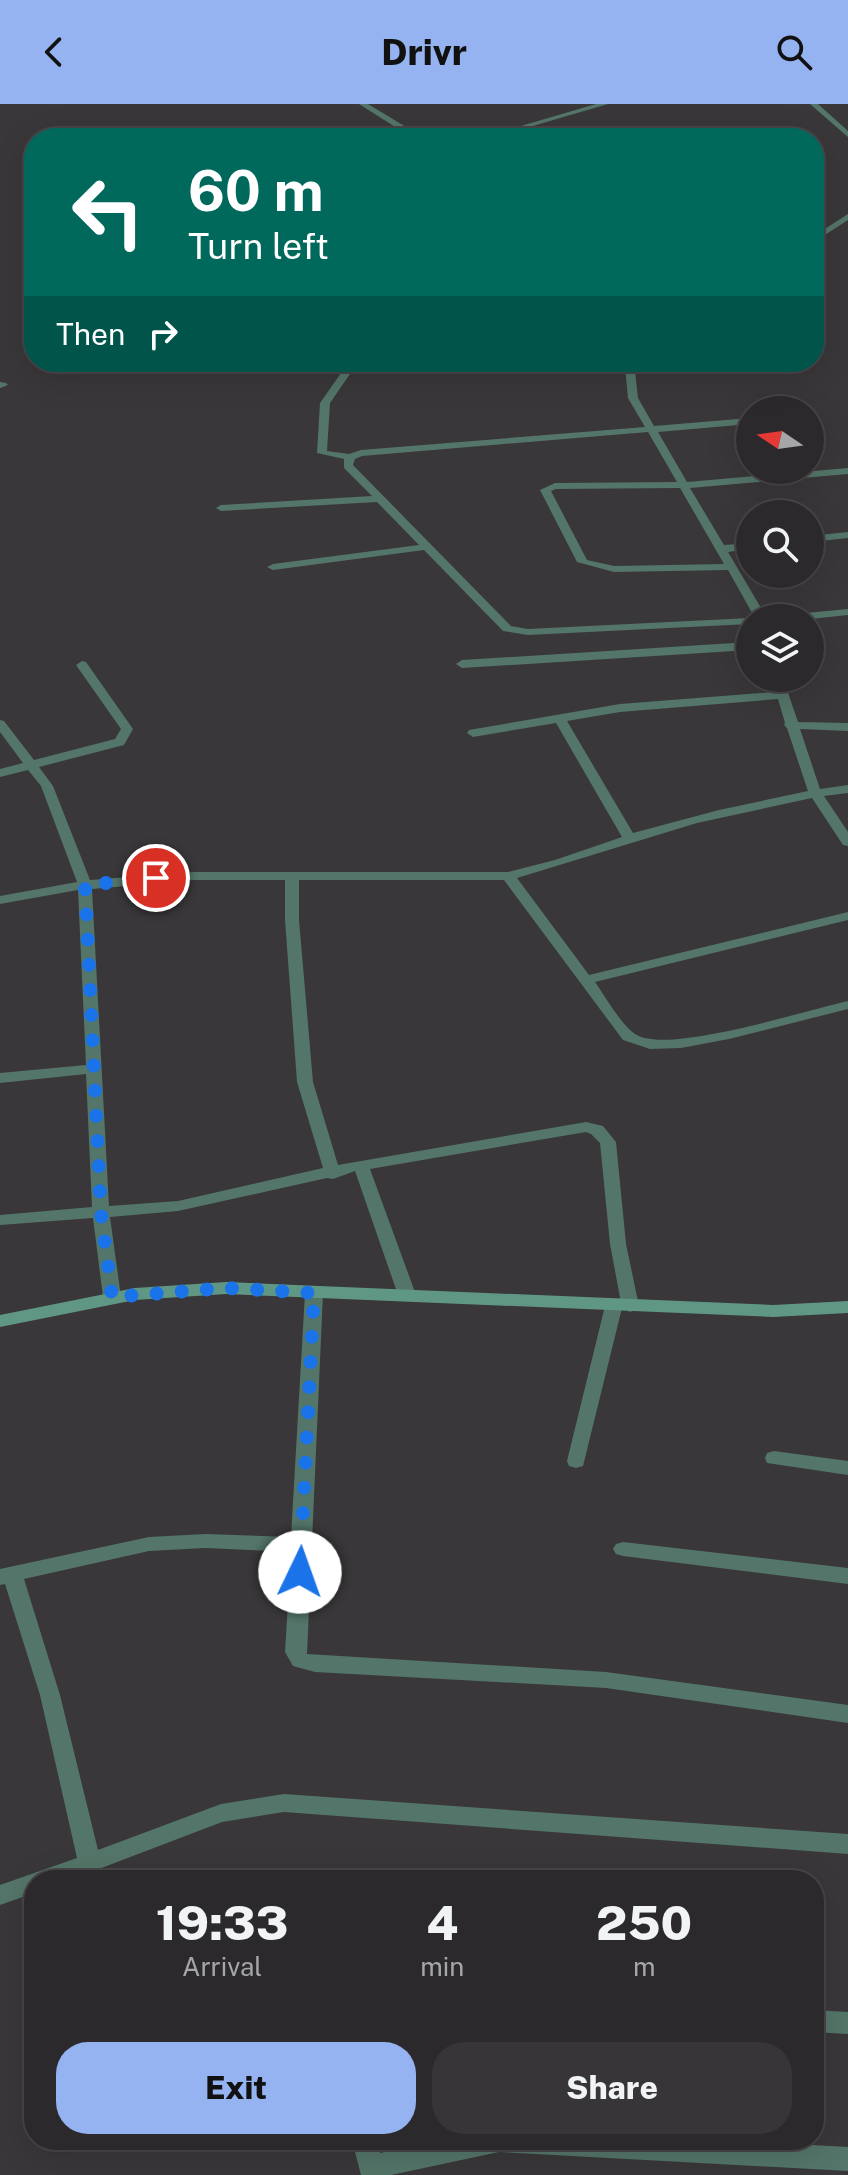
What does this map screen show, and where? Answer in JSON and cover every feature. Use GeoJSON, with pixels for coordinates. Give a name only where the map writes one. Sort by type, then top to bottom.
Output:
{"type":"FeatureCollection","features":[{"type":"Feature","properties":{"kind":"street"},"geometry":{"type":"LineString","coordinates":[[363,104],[402,128]]}},
{"type":"Feature","properties":{"kind":"street"},"geometry":{"type":"LineString","coordinates":[[519,128],[604,104]]}},
{"type":"Feature","properties":{"kind":"street"},"geometry":{"type":"LineString","coordinates":[[814,104],[848,135]]}},
{"type":"Feature","properties":{"kind":"street"},"geometry":{"type":"LineString","coordinates":[[824,233],[848,216]]}},
{"type":"Feature","properties":{"kind":"street"},"geometry":{"type":"LineString","coordinates":[[346,372],[325,403],[322,453],[350,457],[361,453],[736,422]]}},
{"type":"Feature","properties":{"kind":"street"},"geometry":{"type":"LineString","coordinates":[[630,372],[633,398],[753,604]]}},
{"type":"Feature","properties":{"kind":"street"},"geometry":{"type":"LineString","coordinates":[[350,457],[348,466],[379,499],[501,625],[515,632],[736,622]]}},
{"type":"Feature","properties":{"kind":"street"},"geometry":{"type":"LineString","coordinates":[[733,567],[614,569],[583,562],[545,490],[555,486],[683,485],[848,471]]}},
{"type":"Feature","properties":{"kind":"street"},"geometry":{"type":"LineString","coordinates":[[221,508],[379,499]]}},
{"type":"Feature","properties":{"kind":"street"},"geometry":{"type":"LineString","coordinates":[[824,538],[848,535]]}},
{"type":"Feature","properties":{"kind":"street"},"geometry":{"type":"LineString","coordinates":[[273,567],[425,547]]}},
{"type":"Feature","properties":{"kind":"street"},"geometry":{"type":"LineString","coordinates":[[721,549],[736,547]]}},
{"type":"Feature","properties":{"kind":"street"},"geometry":{"type":"LineString","coordinates":[[824,614],[848,612]]}},
{"type":"Feature","properties":{"kind":"street"},"geometry":{"type":"LineString","coordinates":[[462,664],[736,647]]}},
{"type":"Feature","properties":{"kind":"street"},"geometry":{"type":"LineString","coordinates":[[0,773],[120,742],[125,736],[127,729],[82,665]]}},
{"type":"Feature","properties":{"kind":"street"},"geometry":{"type":"LineString","coordinates":[[781,692],[815,793],[848,842]]}},
{"type":"Feature","properties":{"kind":"street"},"geometry":{"type":"LineString","coordinates":[[473,733],[633,706],[782,695]]}},
{"type":"Feature","properties":{"kind":"street"},"geometry":{"type":"LineString","coordinates":[[559,718],[630,839]]}},
{"type":"Feature","properties":{"kind":"street"},"geometry":{"type":"LineString","coordinates":[[0,724],[47,786],[61,815],[85,885],[91,1069],[101,1214],[112,1297]]}},
{"type":"Feature","properties":{"kind":"street"},"geometry":{"type":"LineString","coordinates":[[790,725],[848,727]]}},
{"type":"Feature","properties":{"kind":"street"},"geometry":{"type":"LineString","coordinates":[[0,900],[85,885],[156,878],[292,874],[508,876],[538,870],[630,839],[815,793],[848,789]]}},
{"type":"Feature","properties":{"kind":"street"},"geometry":{"type":"LineString","coordinates":[[292,874],[292,920],[305,1082],[333,1174]]}},
{"type":"Feature","properties":{"kind":"street"},"geometry":{"type":"LineString","coordinates":[[508,876],[628,1037],[656,1046],[848,1005]]}},
{"type":"Feature","properties":{"kind":"street"},"geometry":{"type":"LineString","coordinates":[[586,980],[848,916]]}},
{"type":"Feature","properties":{"kind":"street"},"geometry":{"type":"LineString","coordinates":[[0,1078],[91,1069]]}},
{"type":"Feature","properties":{"kind":"street"},"geometry":{"type":"LineString","coordinates":[[0,1220],[101,1214],[202,1202],[333,1174],[361,1165],[564,1129],[586,1127],[597,1130],[608,1142],[622,1306],[576,1461]]}},
{"type":"Feature","properties":{"kind":"street"},"geometry":{"type":"LineString","coordinates":[[361,1165],[407,1295]]}},
{"type":"Feature","properties":{"kind":"street"},"geometry":{"type":"LineString","coordinates":[[0,1321],[112,1297],[226,1288],[773,1311],[848,1307]]}},
{"type":"Feature","properties":{"kind":"street"},"geometry":{"type":"LineString","coordinates":[[314,1293],[295,1652],[300,1660],[315,1664],[606,1680],[848,1714]]}},
{"type":"Feature","properties":{"kind":"street"},"geometry":{"type":"LineString","coordinates":[[774,1458],[848,1468]]}},
{"type":"Feature","properties":{"kind":"street"},"geometry":{"type":"LineString","coordinates":[[90,1864],[50,1695],[6,1575],[149,1544],[205,1541],[302,1545]]}},
{"type":"Feature","properties":{"kind":"street"},"geometry":{"type":"LineString","coordinates":[[623,1549],[848,1576]]}},
{"type":"Feature","properties":{"kind":"street"},"geometry":{"type":"LineString","coordinates":[[73,1870],[221,1813],[284,1803],[848,1844]]}},
{"type":"Feature","properties":{"kind":"street"},"geometry":{"type":"LineString","coordinates":[[0,1895],[24,1887]]}},
{"type":"Feature","properties":{"kind":"street"},"geometry":{"type":"LineString","coordinates":[[824,2022],[848,2023]]}},
{"type":"Feature","properties":{"kind":"street"},"geometry":{"type":"LineString","coordinates":[[367,2150],[372,2171],[458,2150]]}},
{"type":"Feature","properties":{"kind":"street"},"geometry":{"type":"LineString","coordinates":[[683,2150],[848,2159]]}},
{"type":"Feature","properties":{"kind":"route"},"geometry":{"type":"LineString","coordinates":[[156,878],[85,885],[91,1069],[101,1214],[112,1297],[226,1288],[314,1293],[300,1572]]}}]}
